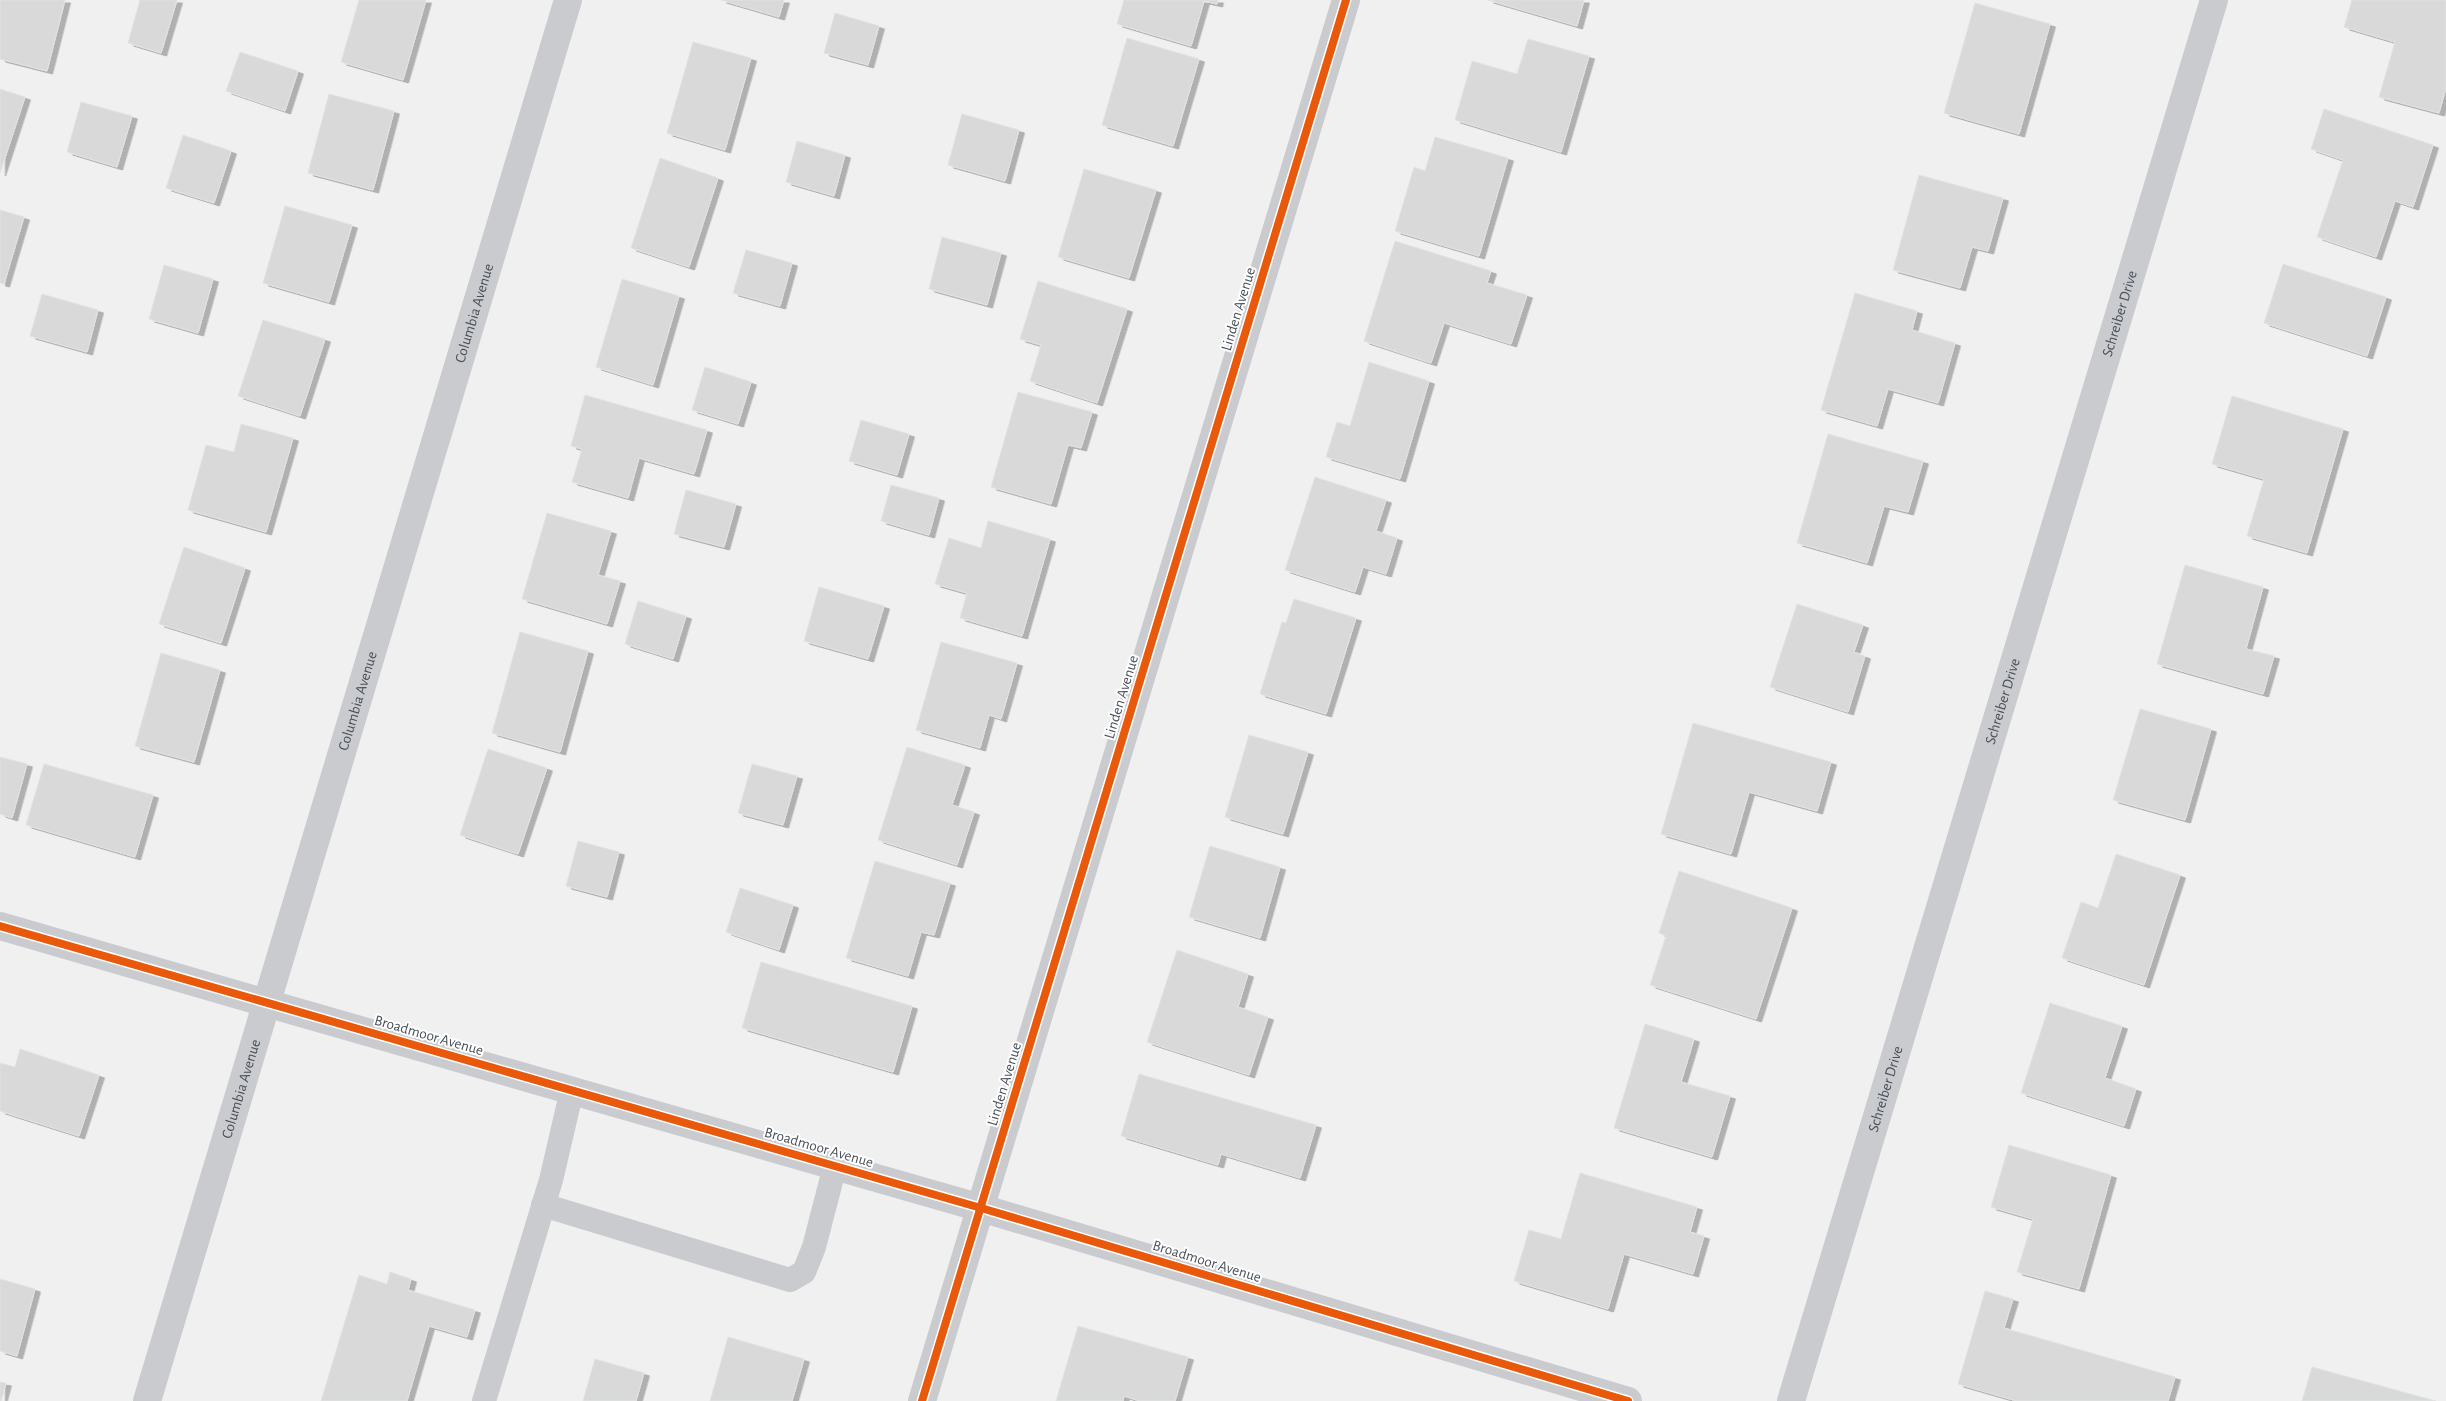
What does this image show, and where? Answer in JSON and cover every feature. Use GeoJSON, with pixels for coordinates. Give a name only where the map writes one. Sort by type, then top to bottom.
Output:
{"type":"FeatureCollection","features":[{"type":"Feature","properties":{"kind":"street","name":"Columbia Avenue"},"geometry":{"type":"LineString","coordinates":[[147,1401],[568,0]]}},
{"type":"Feature","properties":{"kind":"street","name":"Linden Avenue"},"geometry":{"type":"LineString","coordinates":[[922,1401],[1346,0]]}},
{"type":"Feature","properties":{"kind":"street","name":"Schreiber Drive"},"geometry":{"type":"LineString","coordinates":[[1791,1401],[2214,0]]}},
{"type":"Feature","properties":{"kind":"street","name":"Broadmoor Avenue"},"geometry":{"type":"LineString","coordinates":[[0,926],[981,1208],[1628,1401]]}},
{"type":"Feature","properties":{"kind":"lane"},"geometry":{"type":"LineString","coordinates":[[484,1401],[543,1205],[572,1090]]}},
{"type":"Feature","properties":{"kind":"lane"},"geometry":{"type":"LineString","coordinates":[[543,1205],[790,1280],[804,1272],[811,1255],[836,1166]]}},
{"type":"Feature","properties":{"kind":"building"},"geometry":{"type":"Polygon","coordinates":[[[0,0],[65,0],[47,71],[0,59],[0,0]]]}},
{"type":"Feature","properties":{"kind":"building"},"geometry":{"type":"Polygon","coordinates":[[[140,0],[177,0],[161,53],[128,43],[140,0]]]}},
{"type":"Feature","properties":{"kind":"building"},"geometry":{"type":"Polygon","coordinates":[[[359,0],[426,0],[403,80],[341,62],[359,0]]]}},
{"type":"Feature","properties":{"kind":"building"},"geometry":{"type":"Polygon","coordinates":[[[721,0],[784,0],[779,17],[721,0]]]}},
{"type":"Feature","properties":{"kind":"building"},"geometry":{"type":"Polygon","coordinates":[[[1124,0],[1218,0],[1217,4],[1204,1],[1191,46],[1117,24],[1124,0]]]}},
{"type":"Feature","properties":{"kind":"building"},"geometry":{"type":"Polygon","coordinates":[[[1488,0],[1584,0],[1577,26],[1488,0]]]}},
{"type":"Feature","properties":{"kind":"building"},"geometry":{"type":"Polygon","coordinates":[[[2352,0],[2446,0],[2446,88],[2439,113],[2379,97],[2395,42],[2344,27],[2352,0]]]}},
{"type":"Feature","properties":{"kind":"building"},"geometry":{"type":"Polygon","coordinates":[[[1975,3],[2050,24],[2019,134],[1944,113],[1975,3]]]}},
{"type":"Feature","properties":{"kind":"building"},"geometry":{"type":"Polygon","coordinates":[[[835,13],[879,26],[868,65],[824,53],[835,13]]]}},
{"type":"Feature","properties":{"kind":"building"},"geometry":{"type":"Polygon","coordinates":[[[1127,38],[1199,59],[1173,146],[1102,125],[1127,38]]]}},
{"type":"Feature","properties":{"kind":"building"},"geometry":{"type":"Polygon","coordinates":[[[1528,39],[1589,56],[1561,152],[1455,120],[1472,61],[1517,74],[1528,39]]]}},
{"type":"Feature","properties":{"kind":"building"},"geometry":{"type":"Polygon","coordinates":[[[693,42],[751,58],[725,150],[667,133],[693,42]]]}},
{"type":"Feature","properties":{"kind":"building"},"geometry":{"type":"Polygon","coordinates":[[[240,52],[298,71],[285,111],[226,91],[240,52]]]}},
{"type":"Feature","properties":{"kind":"building"},"geometry":{"type":"Polygon","coordinates":[[[0,89],[25,97],[0,173],[0,89]]]}},
{"type":"Feature","properties":{"kind":"building"},"geometry":{"type":"Polygon","coordinates":[[[329,94],[394,111],[373,190],[308,173],[329,94]]]}},
{"type":"Feature","properties":{"kind":"building"},"geometry":{"type":"Polygon","coordinates":[[[81,102],[132,116],[117,167],[67,152],[81,102]]]}},
{"type":"Feature","properties":{"kind":"building"},"geometry":{"type":"Polygon","coordinates":[[[2324,109],[2433,145],[2413,207],[2395,201],[2376,257],[2317,237],[2343,160],[2311,149],[2324,109]]]}},
{"type":"Feature","properties":{"kind":"building"},"geometry":{"type":"Polygon","coordinates":[[[962,114],[1019,130],[1005,181],[948,165],[962,114]]]}},
{"type":"Feature","properties":{"kind":"building"},"geometry":{"type":"Polygon","coordinates":[[[183,135],[231,151],[214,203],[166,188],[183,135]]]}},
{"type":"Feature","properties":{"kind":"building"},"geometry":{"type":"Polygon","coordinates":[[[1435,137],[1508,158],[1479,256],[1395,231],[1414,167],[1425,171],[1435,137]]]}},
{"type":"Feature","properties":{"kind":"building"},"geometry":{"type":"Polygon","coordinates":[[[797,141],[845,155],[834,196],[786,182],[797,141]]]}},
{"type":"Feature","properties":{"kind":"building"},"geometry":{"type":"Polygon","coordinates":[[[660,158],[718,178],[689,267],[631,248],[660,158]]]}},
{"type":"Feature","properties":{"kind":"building"},"geometry":{"type":"Polygon","coordinates":[[[1084,169],[1156,190],[1129,278],[1058,257],[1084,169]]]}},
{"type":"Feature","properties":{"kind":"building"},"geometry":{"type":"Polygon","coordinates":[[[1919,175],[2003,198],[1988,251],[1972,247],[1960,288],[1893,270],[1919,175]]]}},
{"type":"Feature","properties":{"kind":"building"},"geometry":{"type":"Polygon","coordinates":[[[285,206],[352,225],[329,302],[263,283],[285,206]]]}},
{"type":"Feature","properties":{"kind":"building"},"geometry":{"type":"Polygon","coordinates":[[[0,210],[24,217],[4,284],[0,283],[0,210]]]}},
{"type":"Feature","properties":{"kind":"building"},"geometry":{"type":"Polygon","coordinates":[[[942,237],[1001,253],[987,305],[929,289],[942,237]]]}},
{"type":"Feature","properties":{"kind":"building"},"geometry":{"type":"Polygon","coordinates":[[[1395,241],[1491,271],[1487,283],[1527,295],[1511,344],[1444,323],[1431,363],[1364,341],[1395,241]]]}},
{"type":"Feature","properties":{"kind":"building"},"geometry":{"type":"Polygon","coordinates":[[[746,250],[792,263],[780,306],[733,293],[746,250]]]}},
{"type":"Feature","properties":{"kind":"building"},"geometry":{"type":"Polygon","coordinates":[[[2283,264],[2386,297],[2367,356],[2264,323],[2283,264]]]}},
{"type":"Feature","properties":{"kind":"building"},"geometry":{"type":"Polygon","coordinates":[[[164,265],[213,279],[198,333],[149,319],[164,265]]]}},
{"type":"Feature","properties":{"kind":"building"},"geometry":{"type":"Polygon","coordinates":[[[622,279],[679,296],[653,385],[596,367],[622,279]]]}},
{"type":"Feature","properties":{"kind":"building"},"geometry":{"type":"Polygon","coordinates":[[[1038,281],[1127,309],[1097,403],[1030,381],[1041,345],[1020,339],[1038,281]]]}},
{"type":"Feature","properties":{"kind":"building"},"geometry":{"type":"Polygon","coordinates":[[[1855,293],[1917,311],[1912,330],[1955,343],[1938,403],[1888,389],[1877,426],[1821,410],[1855,293]]]}},
{"type":"Feature","properties":{"kind":"building"},"geometry":{"type":"Polygon","coordinates":[[[42,294],[98,310],[87,352],[30,336],[42,294]]]}},
{"type":"Feature","properties":{"kind":"building"},"geometry":{"type":"Polygon","coordinates":[[[263,320],[325,339],[300,416],[238,396],[263,320]]]}},
{"type":"Feature","properties":{"kind":"building"},"geometry":{"type":"Polygon","coordinates":[[[1369,362],[1429,381],[1400,479],[1326,457],[1337,422],[1350,426],[1369,362]]]}},
{"type":"Feature","properties":{"kind":"building"},"geometry":{"type":"Polygon","coordinates":[[[705,367],[751,382],[738,424],[692,410],[705,367]]]}},
{"type":"Feature","properties":{"kind":"building"},"geometry":{"type":"Polygon","coordinates":[[[1018,392],[1092,412],[1081,448],[1068,445],[1051,504],[991,487],[1018,392]]]}},
{"type":"Feature","properties":{"kind":"building"},"geometry":{"type":"Polygon","coordinates":[[[585,395],[707,430],[694,474],[639,458],[628,498],[572,482],[582,449],[571,446],[585,395]]]}},
{"type":"Feature","properties":{"kind":"building"},"geometry":{"type":"Polygon","coordinates":[[[2232,396],[2343,429],[2307,553],[2247,536],[2264,479],[2212,464],[2232,396]]]}},
{"type":"Feature","properties":{"kind":"building"},"geometry":{"type":"Polygon","coordinates":[[[861,420],[909,434],[897,475],[849,461],[861,420]]]}},
{"type":"Feature","properties":{"kind":"building"},"geometry":{"type":"Polygon","coordinates":[[[241,424],[293,438],[266,532],[188,510],[206,445],[234,452],[241,424]]]}},
{"type":"Feature","properties":{"kind":"building"},"geometry":{"type":"Polygon","coordinates":[[[1828,434],[1923,461],[1908,512],[1884,506],[1867,563],[1797,543],[1828,434]]]}},
{"type":"Feature","properties":{"kind":"building"},"geometry":{"type":"Polygon","coordinates":[[[1315,477],[1386,500],[1376,531],[1397,538],[1386,574],[1363,567],[1355,592],[1285,570],[1315,477]]]}},
{"type":"Feature","properties":{"kind":"building"},"geometry":{"type":"Polygon","coordinates":[[[891,485],[939,498],[929,535],[881,521],[891,485]]]}},
{"type":"Feature","properties":{"kind":"building"},"geometry":{"type":"Polygon","coordinates":[[[686,490],[736,504],[724,547],[674,534],[686,490]]]}},
{"type":"Feature","properties":{"kind":"building"},"geometry":{"type":"Polygon","coordinates":[[[547,513],[611,531],[598,575],[620,581],[607,624],[522,599],[547,513]]]}},
{"type":"Feature","properties":{"kind":"building"},"geometry":{"type":"Polygon","coordinates":[[[988,521],[1050,539],[1022,636],[960,618],[967,593],[935,584],[949,538],[981,548],[988,521]]]}},
{"type":"Feature","properties":{"kind":"building"},"geometry":{"type":"Polygon","coordinates":[[[184,547],[245,568],[221,643],[159,624],[184,547]]]}},
{"type":"Feature","properties":{"kind":"building"},"geometry":{"type":"Polygon","coordinates":[[[2185,565],[2263,587],[2246,649],[2274,656],[2263,694],[2157,664],[2185,565]]]}},
{"type":"Feature","properties":{"kind":"building"},"geometry":{"type":"Polygon","coordinates":[[[819,587],[884,606],[868,659],[804,641],[819,587]]]}},
{"type":"Feature","properties":{"kind":"building"},"geometry":{"type":"Polygon","coordinates":[[[1294,599],[1356,618],[1326,714],[1260,694],[1282,622],[1286,623],[1294,599]]]}},
{"type":"Feature","properties":{"kind":"building"},"geometry":{"type":"Polygon","coordinates":[[[638,601],[686,616],[673,659],[625,644],[638,601]]]}},
{"type":"Feature","properties":{"kind":"building"},"geometry":{"type":"Polygon","coordinates":[[[1797,604],[1863,625],[1854,652],[1865,656],[1848,712],[1770,687],[1797,604]]]}},
{"type":"Feature","properties":{"kind":"building"},"geometry":{"type":"Polygon","coordinates":[[[520,632],[588,651],[560,752],[492,733],[520,632]]]}},
{"type":"Feature","properties":{"kind":"building"},"geometry":{"type":"Polygon","coordinates":[[[941,642],[1017,663],[1001,719],[989,715],[980,748],[916,730],[941,642]]]}},
{"type":"Feature","properties":{"kind":"building"},"geometry":{"type":"Polygon","coordinates":[[[161,653],[220,670],[194,762],[135,746],[161,653]]]}},
{"type":"Feature","properties":{"kind":"building"},"geometry":{"type":"Polygon","coordinates":[[[2140,709],[2211,729],[2185,820],[2113,800],[2140,709]]]}},
{"type":"Feature","properties":{"kind":"building"},"geometry":{"type":"Polygon","coordinates":[[[1693,723],[1831,762],[1817,811],[1749,792],[1731,854],[1661,834],[1693,723]]]}},
{"type":"Feature","properties":{"kind":"building"},"geometry":{"type":"Polygon","coordinates":[[[1249,735],[1308,752],[1283,834],[1225,817],[1249,735]]]}},
{"type":"Feature","properties":{"kind":"building"},"geometry":{"type":"Polygon","coordinates":[[[907,747],[965,765],[952,805],[974,812],[957,865],[878,840],[907,747]]]}},
{"type":"Feature","properties":{"kind":"building"},"geometry":{"type":"Polygon","coordinates":[[[488,749],[547,768],[518,854],[460,835],[488,749]]]}},
{"type":"Feature","properties":{"kind":"building"},"geometry":{"type":"Polygon","coordinates":[[[0,757],[27,764],[12,818],[0,814],[0,757]]]}},
{"type":"Feature","properties":{"kind":"building"},"geometry":{"type":"Polygon","coordinates":[[[44,764],[153,795],[135,857],[26,825],[44,764]]]}},
{"type":"Feature","properties":{"kind":"building"},"geometry":{"type":"Polygon","coordinates":[[[752,764],[797,776],[783,825],[738,813],[752,764]]]}},
{"type":"Feature","properties":{"kind":"building"},"geometry":{"type":"Polygon","coordinates":[[[578,841],[619,852],[607,897],[566,886],[578,841]]]}},
{"type":"Feature","properties":{"kind":"building"},"geometry":{"type":"Polygon","coordinates":[[[1210,846],[1280,867],[1260,938],[1189,917],[1210,846]]]}},
{"type":"Feature","properties":{"kind":"building"},"geometry":{"type":"Polygon","coordinates":[[[2116,854],[2180,875],[2144,985],[2062,958],[2081,902],[2098,908],[2116,854]]]}},
{"type":"Feature","properties":{"kind":"building"},"geometry":{"type":"Polygon","coordinates":[[[875,861],[950,883],[934,935],[921,932],[908,976],[846,958],[875,861]]]}},
{"type":"Feature","properties":{"kind":"building"},"geometry":{"type":"Polygon","coordinates":[[[1679,871],[1792,908],[1756,1019],[1650,985],[1666,936],[1659,933],[1679,871]]]}},
{"type":"Feature","properties":{"kind":"building"},"geometry":{"type":"Polygon","coordinates":[[[740,888],[793,905],[779,950],[726,932],[740,888]]]}},
{"type":"Feature","properties":{"kind":"building"},"geometry":{"type":"Polygon","coordinates":[[[1177,950],[1248,974],[1238,1007],[1268,1017],[1249,1075],[1147,1042],[1177,950]]]}},
{"type":"Feature","properties":{"kind":"building"},"geometry":{"type":"Polygon","coordinates":[[[761,962],[912,1006],[893,1072],[742,1028],[761,962]]]}},
{"type":"Feature","properties":{"kind":"building"},"geometry":{"type":"Polygon","coordinates":[[[2050,1003],[2122,1026],[2105,1078],[2136,1089],[2124,1126],[2021,1093],[2050,1003]]]}},
{"type":"Feature","properties":{"kind":"building"},"geometry":{"type":"Polygon","coordinates":[[[1645,1024],[1694,1039],[1681,1082],[1730,1096],[1712,1157],[1614,1128],[1645,1024]]]}},
{"type":"Feature","properties":{"kind":"building"},"geometry":{"type":"Polygon","coordinates":[[[20,1049],[99,1075],[79,1136],[0,1111],[0,1063],[15,1067],[20,1049]]]}},
{"type":"Feature","properties":{"kind":"building"},"geometry":{"type":"Polygon","coordinates":[[[1139,1074],[1316,1125],[1300,1178],[1221,1154],[1218,1165],[1121,1136],[1139,1074]]]}},
{"type":"Feature","properties":{"kind":"building"},"geometry":{"type":"Polygon","coordinates":[[[2009,1145],[2111,1175],[2079,1289],[2017,1272],[2033,1219],[1991,1207],[2009,1145]]]}},
{"type":"Feature","properties":{"kind":"building"},"geometry":{"type":"Polygon","coordinates":[[[1580,1173],[1697,1207],[1690,1232],[1704,1236],[1693,1274],[1624,1254],[1608,1309],[1514,1281],[1529,1230],[1561,1239],[1580,1173]]]}},
{"type":"Feature","properties":{"kind":"building"},"geometry":{"type":"Polygon","coordinates":[[[390,1272],[411,1279],[408,1290],[475,1310],[467,1337],[429,1326],[407,1401],[321,1401],[359,1275],[387,1284],[390,1272]]]}},
{"type":"Feature","properties":{"kind":"building"},"geometry":{"type":"Polygon","coordinates":[[[0,1279],[35,1289],[17,1356],[0,1351],[0,1279]]]}},
{"type":"Feature","properties":{"kind":"building"},"geometry":{"type":"Polygon","coordinates":[[[1985,1291],[2013,1299],[2004,1328],[2175,1377],[2168,1401],[2017,1401],[1958,1384],[1985,1291]]]}},
{"type":"Feature","properties":{"kind":"building"},"geometry":{"type":"Polygon","coordinates":[[[1078,1326],[1188,1357],[1175,1401],[1140,1401],[1124,1396],[1123,1401],[1056,1401],[1078,1326]]]}},
{"type":"Feature","properties":{"kind":"building"},"geometry":{"type":"Polygon","coordinates":[[[728,1337],[804,1359],[792,1401],[710,1401],[728,1337]]]}},
{"type":"Feature","properties":{"kind":"building"},"geometry":{"type":"Polygon","coordinates":[[[595,1359],[644,1373],[636,1401],[583,1401],[595,1359]]]}},
{"type":"Feature","properties":{"kind":"building"},"geometry":{"type":"Polygon","coordinates":[[[2312,1367],[2436,1401],[2302,1401],[2312,1367]]]}},
{"type":"Feature","properties":{"kind":"building"},"geometry":{"type":"Polygon","coordinates":[[[0,1382],[6,1383],[1,1401],[0,1401],[0,1382]]]}},
{"type":"Feature","properties":{"kind":"cycle path"},"geometry":{"type":"LineString","coordinates":[[922,1401],[1346,0]]}},
{"type":"Feature","properties":{"kind":"cycle path"},"geometry":{"type":"LineString","coordinates":[[0,926],[981,1208],[1628,1401]]}}]}
